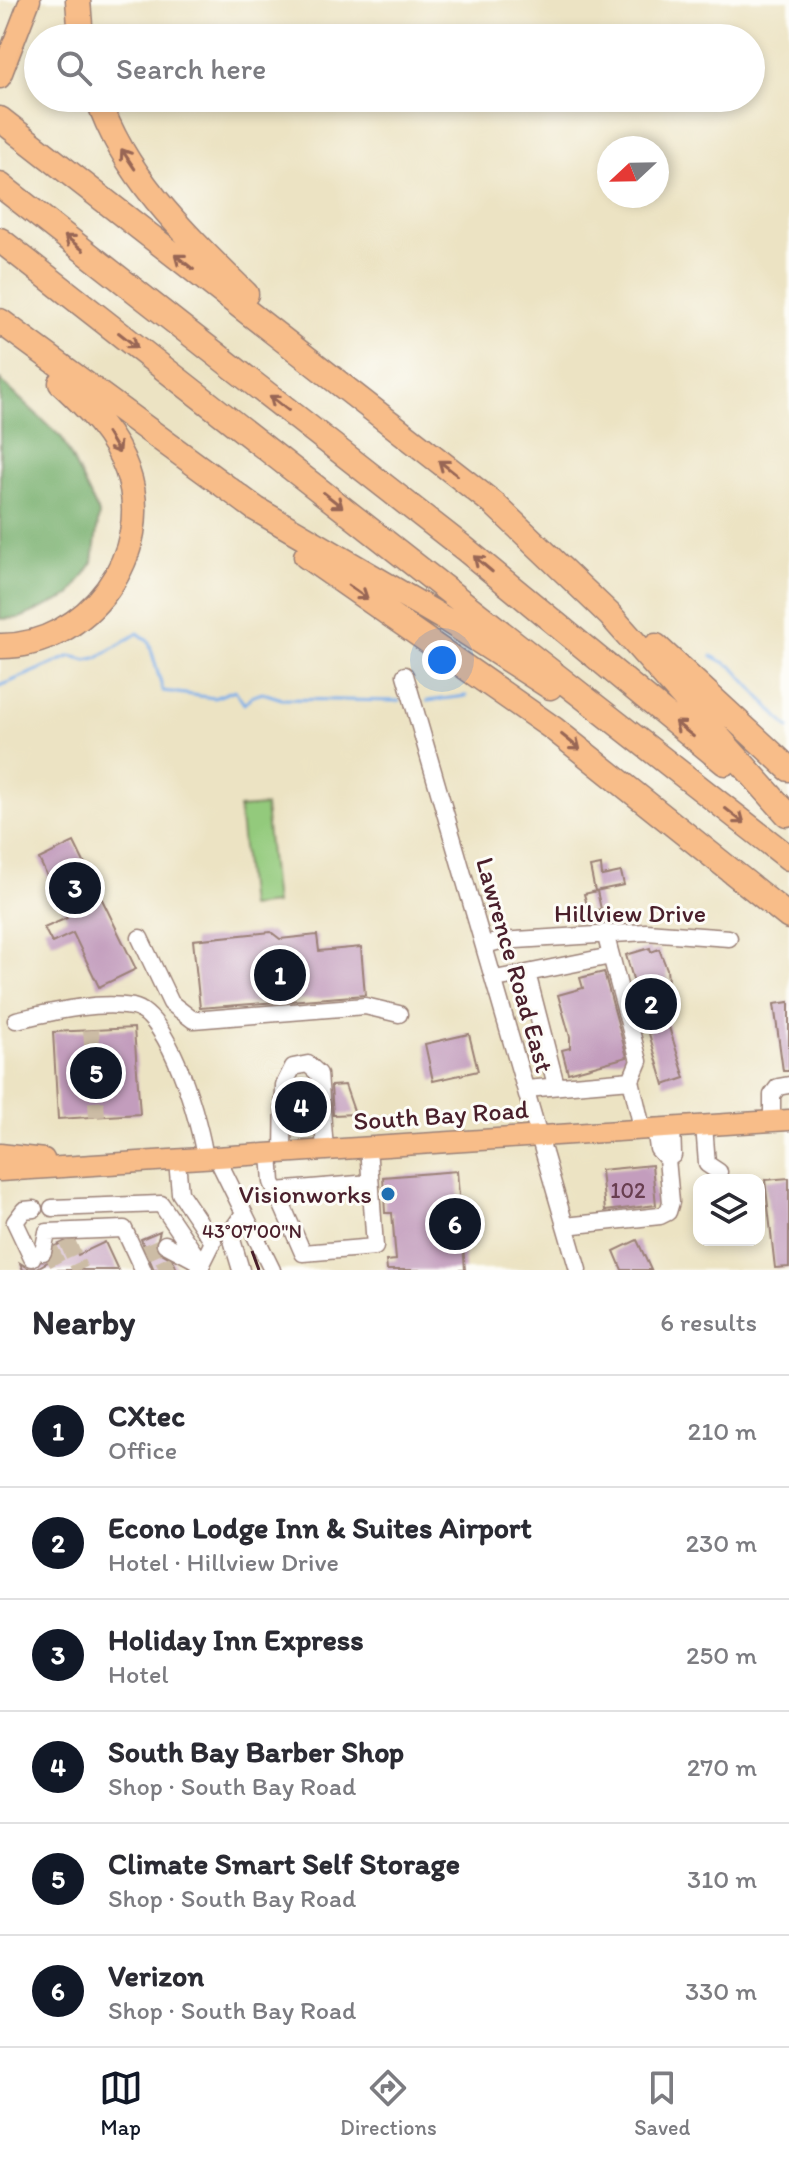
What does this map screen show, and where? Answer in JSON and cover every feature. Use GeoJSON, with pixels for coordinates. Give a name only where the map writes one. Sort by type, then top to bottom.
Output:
{"type":"FeatureCollection","features":[{"type":"Feature","properties":{"kind":"highway"},"geometry":{"type":"LineString","coordinates":[[78,0],[80,24]]}},
{"type":"Feature","properties":{"kind":"highway"},"geometry":{"type":"LineString","coordinates":[[105,112],[125,156],[163,208],[334,379]]}},
{"type":"Feature","properties":{"kind":"highway"},"geometry":{"type":"LineString","coordinates":[[0,119],[494,504],[570,574],[618,611],[789,769]]}},
{"type":"Feature","properties":{"kind":"highway"},"geometry":{"type":"LineString","coordinates":[[0,185],[465,549],[788,814]]}},
{"type":"Feature","properties":{"kind":"highway"},"geometry":{"type":"LineString","coordinates":[[0,240],[789,858]]}},
{"type":"Feature","properties":{"kind":"highway"},"geometry":{"type":"LineString","coordinates":[[0,321],[270,531],[554,729],[789,917]]}},
{"type":"Feature","properties":{"kind":"highway"},"geometry":{"type":"LineString","coordinates":[[0,328],[101,423],[128,471],[134,500],[134,528],[125,561],[96,603],[55,635],[0,646]]}},
{"type":"Feature","properties":{"kind":"highway"},"geometry":{"type":"LineString","coordinates":[[140,427],[256,509],[445,619],[678,770]]}},
{"type":"Feature","properties":{"kind":"highway"},"geometry":{"type":"LineString","coordinates":[[570,574],[788,814]]}},
{"type":"Feature","properties":{"kind":"main road"},"geometry":{"type":"LineString","coordinates":[[3,69],[30,0]]}},
{"type":"Feature","properties":{"kind":"main road","name":"South Bay Road"},"geometry":{"type":"LineString","coordinates":[[0,1171],[780,1121]]}},
{"type":"Feature","properties":{"kind":"main road"},"geometry":{"type":"LineString","coordinates":[[0,1154],[96,1166]]}},
{"type":"Feature","properties":{"kind":"street","name":"Lawrence Road East"},"geometry":{"type":"LineString","coordinates":[[405,675],[578,1270]]}},
{"type":"Feature","properties":{"kind":"street","name":"Hillview Drive"},"geometry":{"type":"LineString","coordinates":[[485,945],[500,941],[605,933],[729,938]]}},
{"type":"Feature","properties":{"kind":"street"},"geometry":{"type":"LineString","coordinates":[[605,933],[639,1061],[631,1080]]}},
{"type":"Feature","properties":{"kind":"street"},"geometry":{"type":"LineString","coordinates":[[140,938],[171,1003],[193,1020],[365,1006],[399,1014]]}},
{"type":"Feature","properties":{"kind":"street"},"geometry":{"type":"LineString","coordinates":[[495,979],[611,956]]}},
{"type":"Feature","properties":{"kind":"street"},"geometry":{"type":"LineString","coordinates":[[527,973],[556,1085]]}},
{"type":"Feature","properties":{"kind":"street"},"geometry":{"type":"LineString","coordinates":[[16,1020],[77,1008],[136,1007],[155,1021],[194,1104],[211,1159],[244,1213],[272,1270]]}},
{"type":"Feature","properties":{"kind":"street"},"geometry":{"type":"LineString","coordinates":[[325,1149],[319,1074],[308,1064],[293,1067],[284,1085],[276,1153],[276,1191],[303,1253],[375,1247],[368,1146]]}},
{"type":"Feature","properties":{"kind":"street"},"geometry":{"type":"LineString","coordinates":[[526,1089],[631,1080]]}},
{"type":"Feature","properties":{"kind":"street"},"geometry":{"type":"LineString","coordinates":[[565,1226],[660,1216],[668,1212],[671,1202],[667,1159],[673,1155],[631,1080]]}},
{"type":"Feature","properties":{"kind":"street"},"geometry":{"type":"LineString","coordinates":[[780,1121],[772,1095],[778,1087],[789,1085]]}},
{"type":"Feature","properties":{"kind":"street"},"geometry":{"type":"LineString","coordinates":[[704,1125],[707,1164],[719,1172]]}},
{"type":"Feature","properties":{"kind":"street"},"geometry":{"type":"LineString","coordinates":[[177,1161],[180,1193],[213,1242],[199,1268]]}},
{"type":"Feature","properties":{"kind":"street"},"geometry":{"type":"LineString","coordinates":[[276,1191],[370,1183]]}},
{"type":"Feature","properties":{"kind":"street"},"geometry":{"type":"LineString","coordinates":[[52,1208],[161,1204],[199,1268]]}},
{"type":"Feature","properties":{"kind":"street"},"geometry":{"type":"LineString","coordinates":[[34,1209],[24,1210],[15,1222],[50,1246],[124,1229],[145,1264]]}},
{"type":"Feature","properties":{"kind":"street"},"geometry":{"type":"LineString","coordinates":[[241,1270],[230,1233],[244,1213]]}},
{"type":"Feature","properties":{"kind":"street"},"geometry":{"type":"LineString","coordinates":[[165,1244],[199,1268]]}},
{"type":"Feature","properties":{"kind":"street"},"geometry":{"type":"LineString","coordinates":[[174,1263],[199,1268]]}},
{"type":"Feature","properties":{"kind":"green space"},"geometry":{"type":"Polygon","coordinates":[[[0,380],[62,438],[99,514],[93,562],[70,596],[20,618],[0,619],[0,380]]]}},
{"type":"Feature","properties":{"kind":"green space"},"geometry":{"type":"Polygon","coordinates":[[[265,806],[275,904],[249,907],[239,808],[265,806]]]}},
{"type":"Feature","properties":{"kind":"building"},"geometry":{"type":"Polygon","coordinates":[[[74,842],[136,969],[99,987],[73,933],[52,943],[44,928],[67,918],[39,859],[74,842]]]}},
{"type":"Feature","properties":{"kind":"building"},"geometry":{"type":"Polygon","coordinates":[[[601,865],[602,876],[621,872],[624,885],[595,891],[590,867],[601,865]]]}},
{"type":"Feature","properties":{"kind":"building"},"geometry":{"type":"Polygon","coordinates":[[[597,891],[601,909],[589,912],[584,894],[597,891]]]}},
{"type":"Feature","properties":{"kind":"building"},"geometry":{"type":"Polygon","coordinates":[[[271,932],[280,939],[317,935],[319,951],[361,947],[365,995],[200,1008],[193,940],[271,932]]]}},
{"type":"Feature","properties":{"kind":"building"},"geometry":{"type":"Polygon","coordinates":[[[650,948],[651,952],[659,949],[667,969],[668,982],[656,986],[685,1078],[664,1085],[626,955],[650,948]]]}},
{"type":"Feature","properties":{"kind":"building"},"geometry":{"type":"Polygon","coordinates":[[[604,972],[627,1057],[568,1073],[562,1050],[570,1048],[570,1037],[558,995],[583,988],[580,978],[604,972]]]}},
{"type":"Feature","properties":{"kind":"building"},"geometry":{"type":"Polygon","coordinates":[[[789,1002],[789,1071],[783,1071],[774,1004],[789,1002]]]}},
{"type":"Feature","properties":{"kind":"building"},"geometry":{"type":"Polygon","coordinates":[[[134,1028],[140,1114],[58,1119],[53,1032],[134,1028]]]}},
{"type":"Feature","properties":{"kind":"building"},"geometry":{"type":"Polygon","coordinates":[[[469,1034],[478,1071],[433,1081],[425,1044],[469,1034]]]}},
{"type":"Feature","properties":{"kind":"building"},"geometry":{"type":"Polygon","coordinates":[[[345,1085],[355,1114],[333,1115],[331,1086],[345,1085]]]}},
{"type":"Feature","properties":{"kind":"building"},"geometry":{"type":"Polygon","coordinates":[[[306,1094],[308,1118],[295,1119],[295,1095],[306,1094]]]}},
{"type":"Feature","properties":{"kind":"building"},"geometry":{"type":"Polygon","coordinates":[[[652,1165],[656,1205],[605,1211],[601,1170],[652,1165]]]}},
{"type":"Feature","properties":{"kind":"building"},"geometry":{"type":"Polygon","coordinates":[[[457,1171],[465,1270],[387,1270],[386,1261],[396,1260],[392,1213],[385,1213],[383,1177],[457,1171]]]}},
{"type":"Feature","properties":{"kind":"building"},"geometry":{"type":"Polygon","coordinates":[[[789,1178],[789,1267],[775,1268],[765,1180],[789,1178]]]}},
{"type":"Feature","properties":{"kind":"building"},"geometry":{"type":"Polygon","coordinates":[[[160,1231],[155,1249],[173,1260],[177,1270],[154,1270],[141,1239],[160,1231]]]}},
{"type":"Feature","properties":{"kind":"building"},"geometry":{"type":"Polygon","coordinates":[[[637,1240],[651,1270],[622,1270],[614,1251],[637,1240]]]}},
{"type":"Feature","properties":{"kind":"building"},"geometry":{"type":"Polygon","coordinates":[[[72,1242],[78,1255],[105,1242],[118,1270],[23,1270],[20,1263],[30,1269],[51,1260],[55,1246],[72,1242]]]}},
{"type":"Feature","properties":{"kind":"waterway"},"geometry":{"type":"LineString","coordinates":[[0,686],[71,656],[87,660],[99,657],[138,633],[149,642],[163,691],[214,698],[235,690],[244,704],[253,695],[263,693],[282,699],[399,701]]}},
{"type":"Feature","properties":{"kind":"waterway"},"geometry":{"type":"LineString","coordinates":[[712,656],[733,667],[789,729]]}},
{"type":"Feature","properties":{"kind":"waterway"},"geometry":{"type":"LineString","coordinates":[[427,701],[466,696]]}},
{"type":"Feature","properties":{"kind":"tunnel"},"geometry":{"type":"LineString","coordinates":[[91,1030],[97,1117]]}},
{"type":"Feature","properties":{"kind":"tunnel"},"geometry":{"type":"LineString","coordinates":[[67,1241],[80,1270]]}},
{"type":"Feature","properties":{"kind":"tunnel"},"geometry":{"type":"LineString","coordinates":[[145,1253],[165,1244]]}},
{"type":"Feature","properties":{"kind":"tunnel"},"geometry":{"type":"LineString","coordinates":[[50,1249],[61,1270]]}},
{"type":"Feature","properties":{"kind":"tunnel"},"geometry":{"type":"LineString","coordinates":[[159,1270],[174,1263]]}},
{"type":"Feature","properties":{"kind":"place","name":"Holiday Inn Express"},"geometry":{"type":"Point","coordinates":[75,888]}},
{"type":"Feature","properties":{"kind":"place","name":"CXtec"},"geometry":{"type":"Point","coordinates":[280,975]}},
{"type":"Feature","properties":{"kind":"place","name":"Econo Lodge Inn & Suites Airport"},"geometry":{"type":"Point","coordinates":[651,1004]}},
{"type":"Feature","properties":{"kind":"place","name":"Climate Smart Self Storage"},"geometry":{"type":"Point","coordinates":[96,1073]}},
{"type":"Feature","properties":{"kind":"place","name":"South Bay Barber Shop"},"geometry":{"type":"Point","coordinates":[301,1107]}},
{"type":"Feature","properties":{"kind":"place","name":"Visionworks"},"geometry":{"type":"Point","coordinates":[388,1194]}},
{"type":"Feature","properties":{"kind":"place","name":"Verizon"},"geometry":{"type":"Point","coordinates":[455,1224]}}]}
